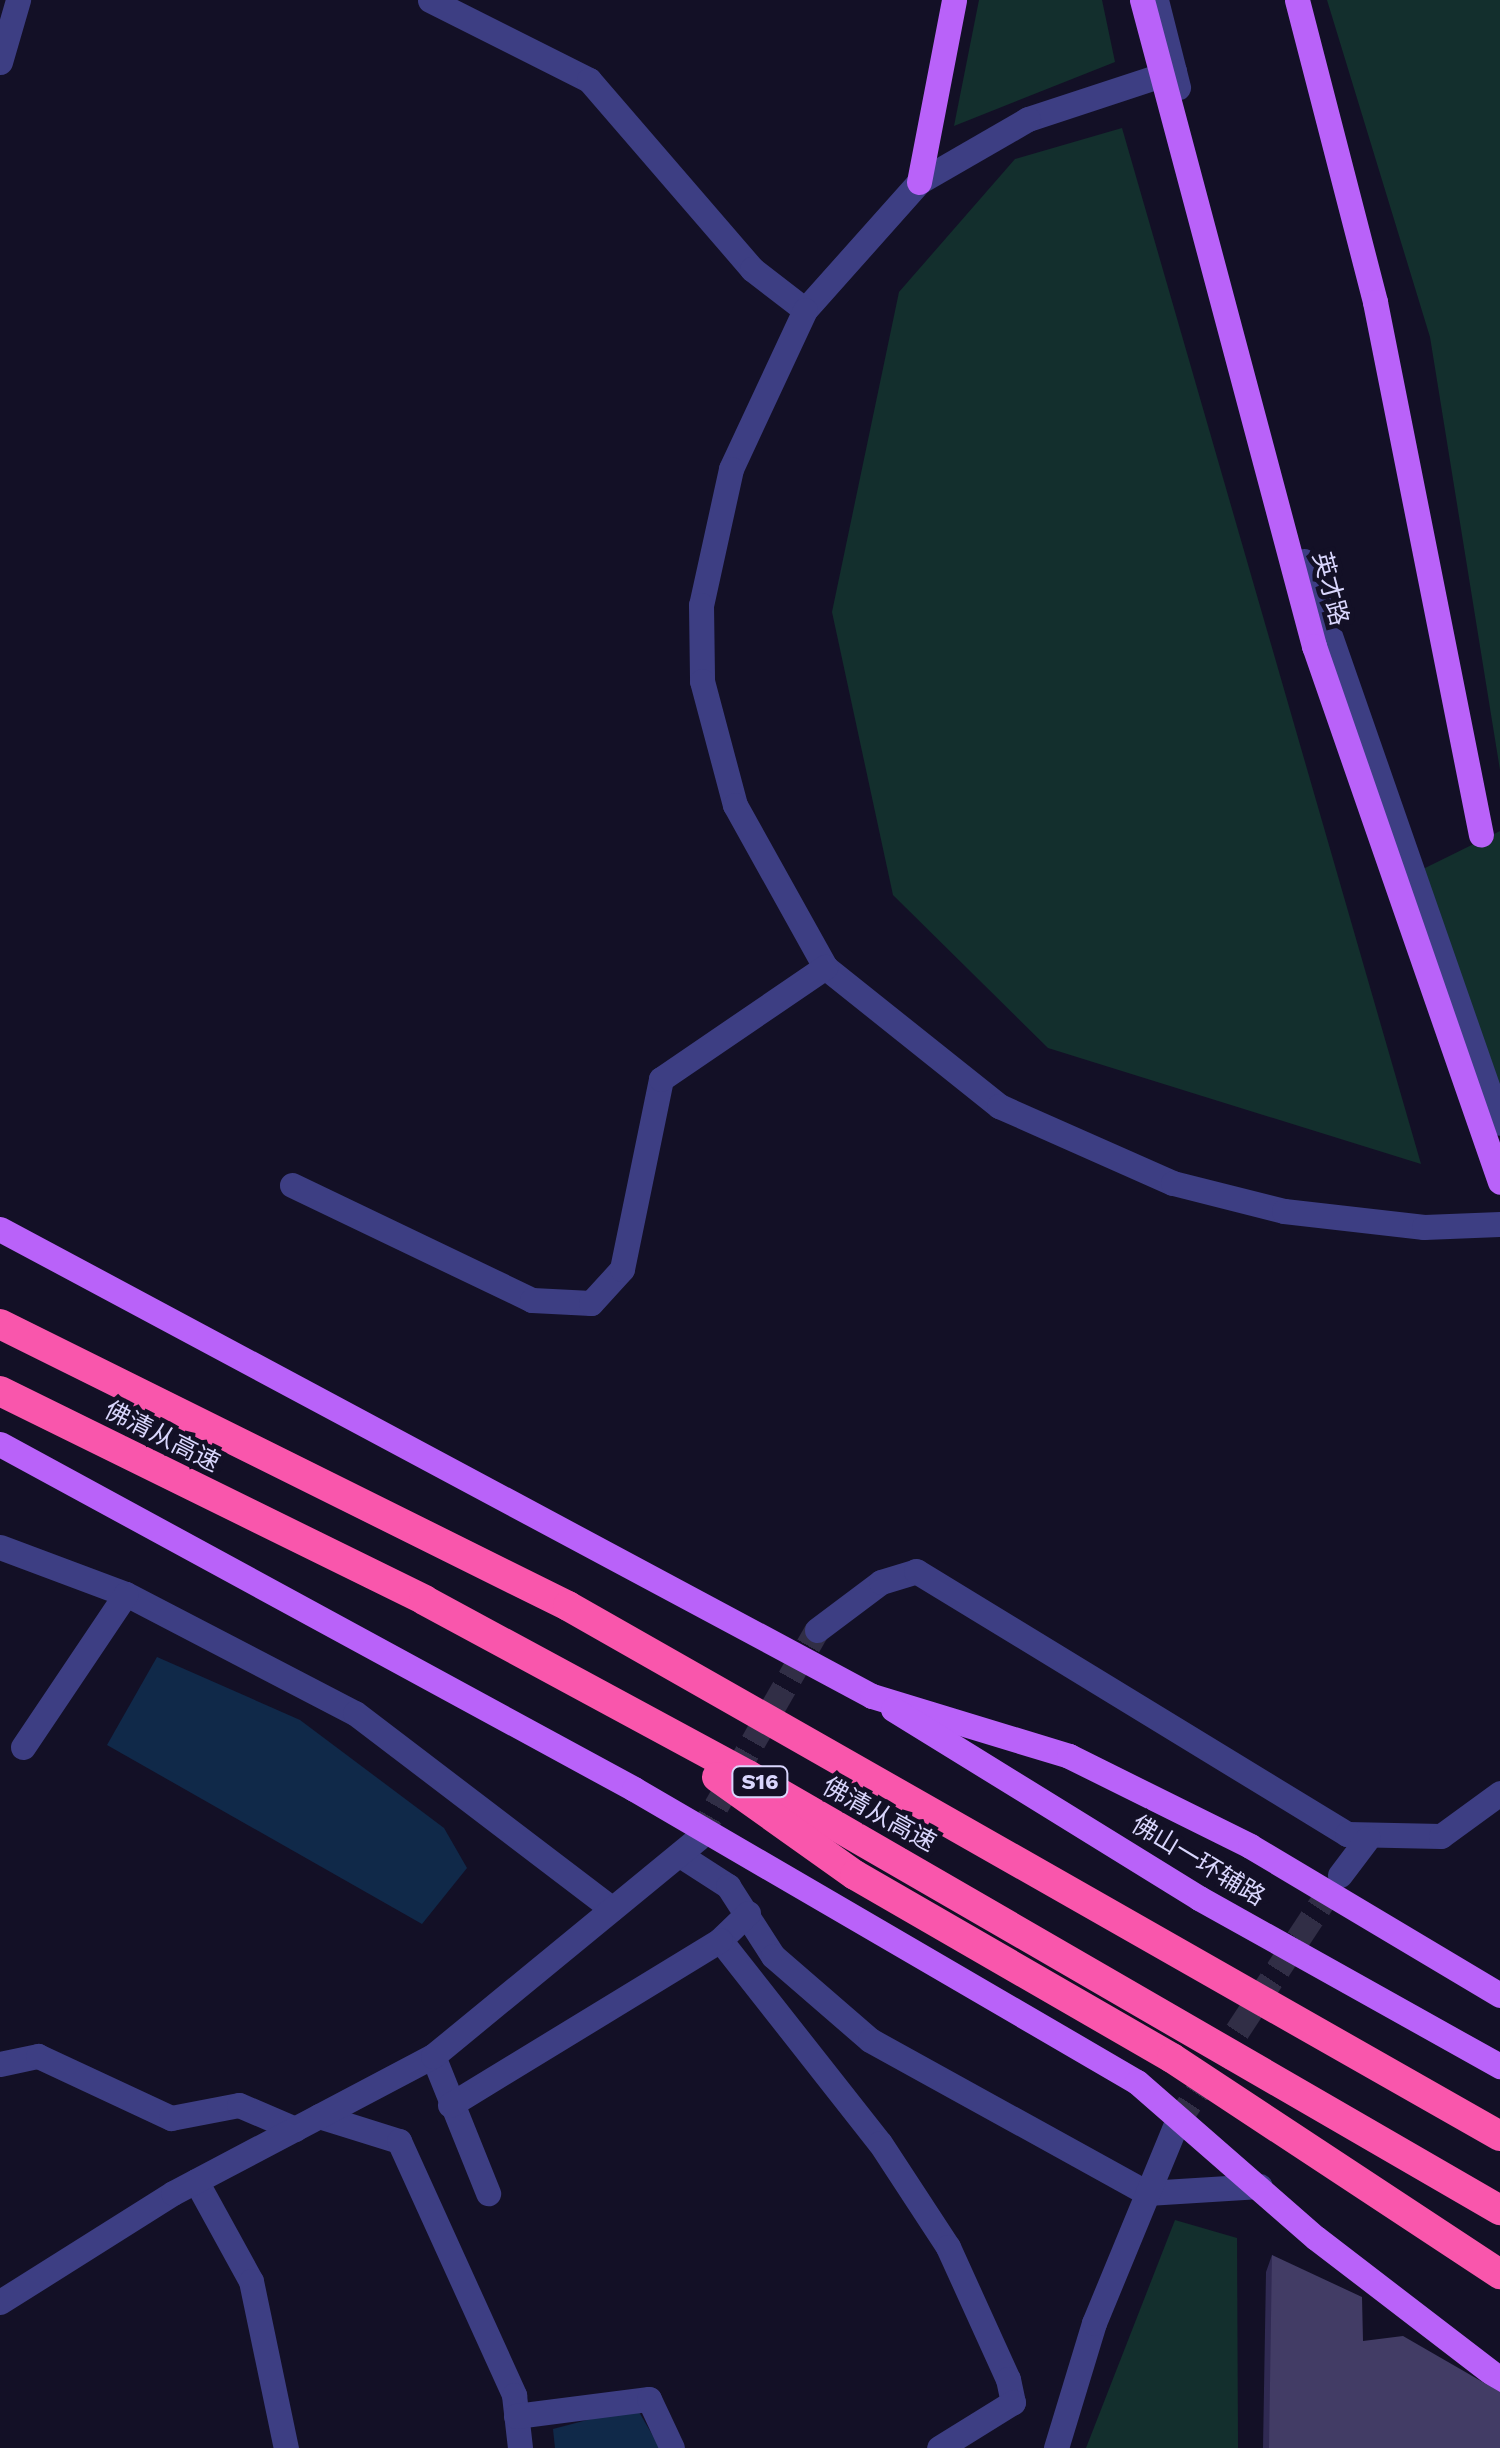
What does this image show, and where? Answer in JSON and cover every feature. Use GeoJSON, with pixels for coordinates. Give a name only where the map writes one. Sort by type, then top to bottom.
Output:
{"type":"FeatureCollection","features":[{"type":"Feature","properties":{"kind":"highway","name":"佛清从高速"},"geometry":{"type":"LineString","coordinates":[[0,1324],[568,1606],[1500,2136]]}},
{"type":"Feature","properties":{"kind":"highway","name":"佛清从高速"},"geometry":{"type":"LineString","coordinates":[[0,1392],[622,1707],[1167,2010],[1500,2210]]}},
{"type":"Feature","properties":{"kind":"highway"},"geometry":{"type":"LineString","coordinates":[[622,1707],[855,1876],[1172,2058],[1500,2274]]}},
{"type":"Feature","properties":{"kind":"main road"},"geometry":{"type":"LineString","coordinates":[[919,182],[954,0]]}},
{"type":"Feature","properties":{"kind":"main road","name":"英才路"},"geometry":{"type":"LineString","coordinates":[[1142,0],[1168,73],[1314,646],[1500,1182]]}},
{"type":"Feature","properties":{"kind":"main road"},"geometry":{"type":"LineString","coordinates":[[1297,0],[1376,302],[1481,835]]}},
{"type":"Feature","properties":{"kind":"main road"},"geometry":{"type":"LineString","coordinates":[[0,1229],[493,1485],[872,1696],[1070,1756],[1250,1846],[1500,1995]]}},
{"type":"Feature","properties":{"kind":"main road"},"geometry":{"type":"LineString","coordinates":[[0,1444],[617,1779],[1137,2082],[1500,2378]]}},
{"type":"Feature","properties":{"kind":"main road","name":"佛山一环辅路"},"geometry":{"type":"LineString","coordinates":[[872,1696],[1199,1898],[1500,2066]]}},
{"type":"Feature","properties":{"kind":"street"},"geometry":{"type":"LineString","coordinates":[[0,62],[18,0]]}},
{"type":"Feature","properties":{"kind":"street"},"geometry":{"type":"LineString","coordinates":[[430,0],[589,80],[752,270],[806,310]]}},
{"type":"Feature","properties":{"kind":"street","name":"英才路"},"geometry":{"type":"LineString","coordinates":[[1156,0],[1168,73],[1320,617],[1500,1123]]}},
{"type":"Feature","properties":{"kind":"street"},"geometry":{"type":"LineString","coordinates":[[1168,73],[1028,119],[919,182],[806,310],[731,469],[701,605],[702,681],[736,804],[824,967],[999,1106],[1173,1183],[1284,1211],[1424,1227],[1500,1224]]}},
{"type":"Feature","properties":{"kind":"street"},"geometry":{"type":"LineString","coordinates":[[292,1185],[532,1300],[591,1303],[622,1268],[661,1079],[824,967]]}},
{"type":"Feature","properties":{"kind":"street"},"geometry":{"type":"LineString","coordinates":[[0,1547],[126,1594],[355,1714],[612,1909]]}},
{"type":"Feature","properties":{"kind":"street"},"geometry":{"type":"LineString","coordinates":[[816,1630],[880,1582],[916,1571],[1368,1838],[1441,1836],[1500,1793]]}},
{"type":"Feature","properties":{"kind":"street"},"geometry":{"type":"LineString","coordinates":[[23,1747],[126,1594]]}},
{"type":"Feature","properties":{"kind":"street"},"geometry":{"type":"LineString","coordinates":[[1340,1875],[1368,1838]]}},
{"type":"Feature","properties":{"kind":"street"},"geometry":{"type":"LineString","coordinates":[[0,2302],[196,2181],[433,2056],[691,1848],[748,1912],[773,1956],[870,2040],[1147,2193],[1260,2186]]}},
{"type":"Feature","properties":{"kind":"street"},"geometry":{"type":"LineString","coordinates":[[450,2105],[720,1940],[748,1912]]}},
{"type":"Feature","properties":{"kind":"street"},"geometry":{"type":"LineString","coordinates":[[720,1940],[880,2143],[984,2319],[1014,2402],[938,2448]]}},
{"type":"Feature","properties":{"kind":"street"},"geometry":{"type":"LineString","coordinates":[[0,2064],[38,2056],[172,2118],[239,2105],[295,2129]]}},
{"type":"Feature","properties":{"kind":"street"},"geometry":{"type":"LineString","coordinates":[[433,2056],[488,2194]]}},
{"type":"Feature","properties":{"kind":"street"},"geometry":{"type":"LineString","coordinates":[[319,2116],[399,2141],[516,2416],[520,2448]]}},
{"type":"Feature","properties":{"kind":"street"},"geometry":{"type":"LineString","coordinates":[[1056,2448],[1147,2193],[1176,2124]]}},
{"type":"Feature","properties":{"kind":"street"},"geometry":{"type":"LineString","coordinates":[[196,2181],[250,2281],[286,2448]]}},
{"type":"Feature","properties":{"kind":"street"},"geometry":{"type":"LineString","coordinates":[[516,2416],[649,2398],[672,2448]]}},
{"type":"Feature","properties":{"kind":"green space"},"geometry":{"type":"Polygon","coordinates":[[[979,0],[1102,0],[1115,62],[954,126],[979,0]]]}},
{"type":"Feature","properties":{"kind":"green space"},"geometry":{"type":"Polygon","coordinates":[[[1327,0],[1500,0],[1500,770],[1430,337],[1327,0]]]}},
{"type":"Feature","properties":{"kind":"green space"},"geometry":{"type":"Polygon","coordinates":[[[1122,128],[1421,1164],[1048,1048],[893,895],[832,612],[899,292],[1015,159],[1122,128]]]}},
{"type":"Feature","properties":{"kind":"green space"},"geometry":{"type":"Polygon","coordinates":[[[1500,831],[1500,1092],[1419,871],[1500,831]]]}},
{"type":"Feature","properties":{"kind":"green space"},"geometry":{"type":"Polygon","coordinates":[[[1175,2220],[1237,2238],[1238,2448],[1086,2448],[1175,2220]]]}},
{"type":"Feature","properties":{"kind":"water"},"geometry":{"type":"Polygon","coordinates":[[[157,1657],[300,1720],[444,1828],[467,1868],[422,1924],[107,1745],[157,1657]]]}},
{"type":"Feature","properties":{"kind":"water"},"geometry":{"type":"Polygon","coordinates":[[[625,2410],[639,2412],[660,2448],[555,2448],[553,2429],[625,2410]]]}},
{"type":"Feature","properties":{"kind":"building"},"geometry":{"type":"Polygon","coordinates":[[[1272,2255],[1362,2297],[1363,2341],[1403,2336],[1500,2392],[1500,2448],[1269,2448],[1272,2255]]]}},
{"type":"Feature","properties":{"kind":"tunnel"},"geometry":{"type":"LineString","coordinates":[[698,1838],[817,1630]]}},
{"type":"Feature","properties":{"kind":"tunnel"},"geometry":{"type":"LineString","coordinates":[[1176,2124],[1338,1878]]}}]}
